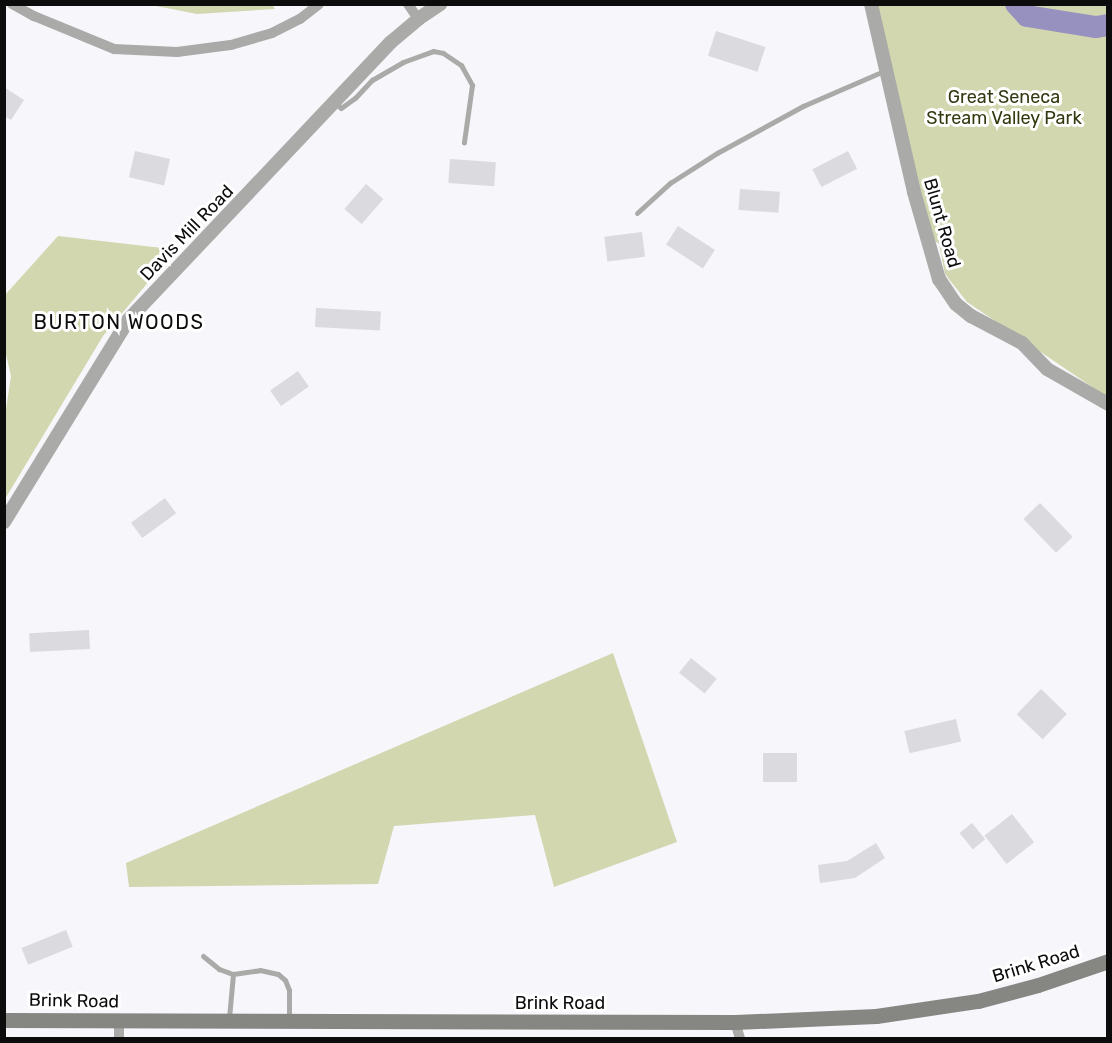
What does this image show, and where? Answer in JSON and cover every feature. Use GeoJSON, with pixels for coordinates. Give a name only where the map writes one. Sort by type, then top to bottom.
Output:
{"type":"FeatureCollection","features":[{"type":"Feature","properties":{"kind":"main road","name":"Brink Road"},"geometry":{"type":"LineString","coordinates":[[4,1020],[735,1022],[876,1016],[978,1001],[1038,986],[1107,961]]}},
{"type":"Feature","properties":{"kind":"street"},"geometry":{"type":"LineString","coordinates":[[12,4],[34,16],[114,49],[177,52],[231,45],[272,33],[300,19],[320,4]]}},
{"type":"Feature","properties":{"kind":"street"},"geometry":{"type":"LineString","coordinates":[[408,4],[418,19]]}},
{"type":"Feature","properties":{"kind":"street","name":"Davis Mill Road"},"geometry":{"type":"LineString","coordinates":[[4,522],[129,320],[391,42],[440,4]]}},
{"type":"Feature","properties":{"kind":"street","name":"Blunt Road"},"geometry":{"type":"LineString","coordinates":[[871,4],[884,70],[939,279],[956,304],[971,316],[1022,344],[1047,369],[1107,404]]}},
{"type":"Feature","properties":{"kind":"street"},"geometry":{"type":"LineString","coordinates":[[119,1021],[119,1038]]}},
{"type":"Feature","properties":{"kind":"street"},"geometry":{"type":"LineString","coordinates":[[735,1022],[740,1038]]}},
{"type":"Feature","properties":{"kind":"lane"},"geometry":{"type":"LineString","coordinates":[[334,103],[341,108],[356,98],[372,80],[403,62],[433,51],[443,53],[461,65],[472,85],[464,142]]}},
{"type":"Feature","properties":{"kind":"lane"},"geometry":{"type":"LineString","coordinates":[[637,213],[670,183],[717,153],[803,106],[884,70]]}},
{"type":"Feature","properties":{"kind":"lane"},"geometry":{"type":"LineString","coordinates":[[203,956],[219,969],[233,974],[260,970],[278,974],[289,990],[289,1022]]}},
{"type":"Feature","properties":{"kind":"lane"},"geometry":{"type":"LineString","coordinates":[[229,1022],[233,974]]}},
{"type":"Feature","properties":{"kind":"green space"},"geometry":{"type":"Polygon","coordinates":[[[272,4],[275,9],[197,14],[151,5],[272,4]]]}},
{"type":"Feature","properties":{"kind":"green space","name":"Great Seneca Stream Valley Park"},"geometry":{"type":"Polygon","coordinates":[[[874,5],[1107,5],[1107,397],[967,302],[945,274],[939,244],[932,239],[874,5]]]}},
{"type":"Feature","properties":{"kind":"green space"},"geometry":{"type":"Polygon","coordinates":[[[58,236],[162,248],[155,274],[103,336],[5,499],[5,416],[11,376],[5,350],[5,295],[58,236]]]}},
{"type":"Feature","properties":{"kind":"green space"},"geometry":{"type":"Polygon","coordinates":[[[613,653],[677,842],[554,887],[535,815],[394,826],[378,884],[129,887],[126,863],[613,653]]]}},
{"type":"Feature","properties":{"kind":"building"},"geometry":{"type":"Polygon","coordinates":[[[716,31],[765,47],[757,72],[708,56],[716,31]]]}},
{"type":"Feature","properties":{"kind":"building"},"geometry":{"type":"Polygon","coordinates":[[[4,87],[24,100],[11,120],[4,116],[4,87]]]}},
{"type":"Feature","properties":{"kind":"building"},"geometry":{"type":"Polygon","coordinates":[[[135,151],[170,159],[164,185],[129,177],[135,151]]]}},
{"type":"Feature","properties":{"kind":"building"},"geometry":{"type":"Polygon","coordinates":[[[848,151],[857,169],[821,187],[812,169],[848,151]]]}},
{"type":"Feature","properties":{"kind":"building"},"geometry":{"type":"Polygon","coordinates":[[[450,159],[496,162],[494,186],[448,183],[450,159]]]}},
{"type":"Feature","properties":{"kind":"building"},"geometry":{"type":"Polygon","coordinates":[[[366,184],[383,199],[362,224],[344,209],[366,184]]]}},
{"type":"Feature","properties":{"kind":"building"},"geometry":{"type":"Polygon","coordinates":[[[740,189],[780,192],[778,213],[739,210],[740,189]]]}},
{"type":"Feature","properties":{"kind":"building"},"geometry":{"type":"Polygon","coordinates":[[[678,226],[715,250],[703,268],[666,244],[678,226]]]}},
{"type":"Feature","properties":{"kind":"building"},"geometry":{"type":"Polygon","coordinates":[[[642,232],[645,257],[607,261],[604,237],[642,232]]]}},
{"type":"Feature","properties":{"kind":"building"},"geometry":{"type":"Polygon","coordinates":[[[316,308],[381,311],[380,330],[315,327],[316,308]]]}},
{"type":"Feature","properties":{"kind":"building"},"geometry":{"type":"Polygon","coordinates":[[[298,371],[309,387],[281,406],[270,391],[298,371]]]}},
{"type":"Feature","properties":{"kind":"building"},"geometry":{"type":"Polygon","coordinates":[[[165,498],[176,513],[142,538],[131,523],[165,498]]]}},
{"type":"Feature","properties":{"kind":"building"},"geometry":{"type":"Polygon","coordinates":[[[1040,503],[1073,537],[1056,553],[1023,519],[1040,503]]]}},
{"type":"Feature","properties":{"kind":"building"},"geometry":{"type":"Polygon","coordinates":[[[89,630],[90,649],[30,652],[29,633],[89,630]]]}},
{"type":"Feature","properties":{"kind":"building"},"geometry":{"type":"Polygon","coordinates":[[[691,658],[717,679],[705,694],[679,673],[691,658]]]}},
{"type":"Feature","properties":{"kind":"building"},"geometry":{"type":"Polygon","coordinates":[[[1041,689],[1067,714],[1043,739],[1017,714],[1041,689]]]}},
{"type":"Feature","properties":{"kind":"building"},"geometry":{"type":"Polygon","coordinates":[[[956,719],[961,741],[910,753],[904,731],[956,719]]]}},
{"type":"Feature","properties":{"kind":"building"},"geometry":{"type":"Polygon","coordinates":[[[763,753],[797,753],[797,782],[763,782],[763,753]]]}},
{"type":"Feature","properties":{"kind":"building"},"geometry":{"type":"Polygon","coordinates":[[[1012,814],[1034,842],[1007,864],[984,836],[1012,814]]]}},
{"type":"Feature","properties":{"kind":"building"},"geometry":{"type":"Polygon","coordinates":[[[972,823],[985,839],[973,849],[960,833],[972,823]]]}},
{"type":"Feature","properties":{"kind":"building"},"geometry":{"type":"Polygon","coordinates":[[[876,843],[885,858],[855,878],[820,883],[818,865],[847,861],[876,843]]]}},
{"type":"Feature","properties":{"kind":"building"},"geometry":{"type":"Polygon","coordinates":[[[66,930],[73,947],[28,965],[21,948],[66,930]]]}},
{"type":"Feature","properties":{"kind":"waterway"},"geometry":{"type":"LineString","coordinates":[[1016,4],[1027,16],[1096,27],[1108,25]]}},
{"type":"Feature","properties":{"kind":"district","name":"BURTON WOODS"},"geometry":{"type":"Point","coordinates":[119,322]}}]}
